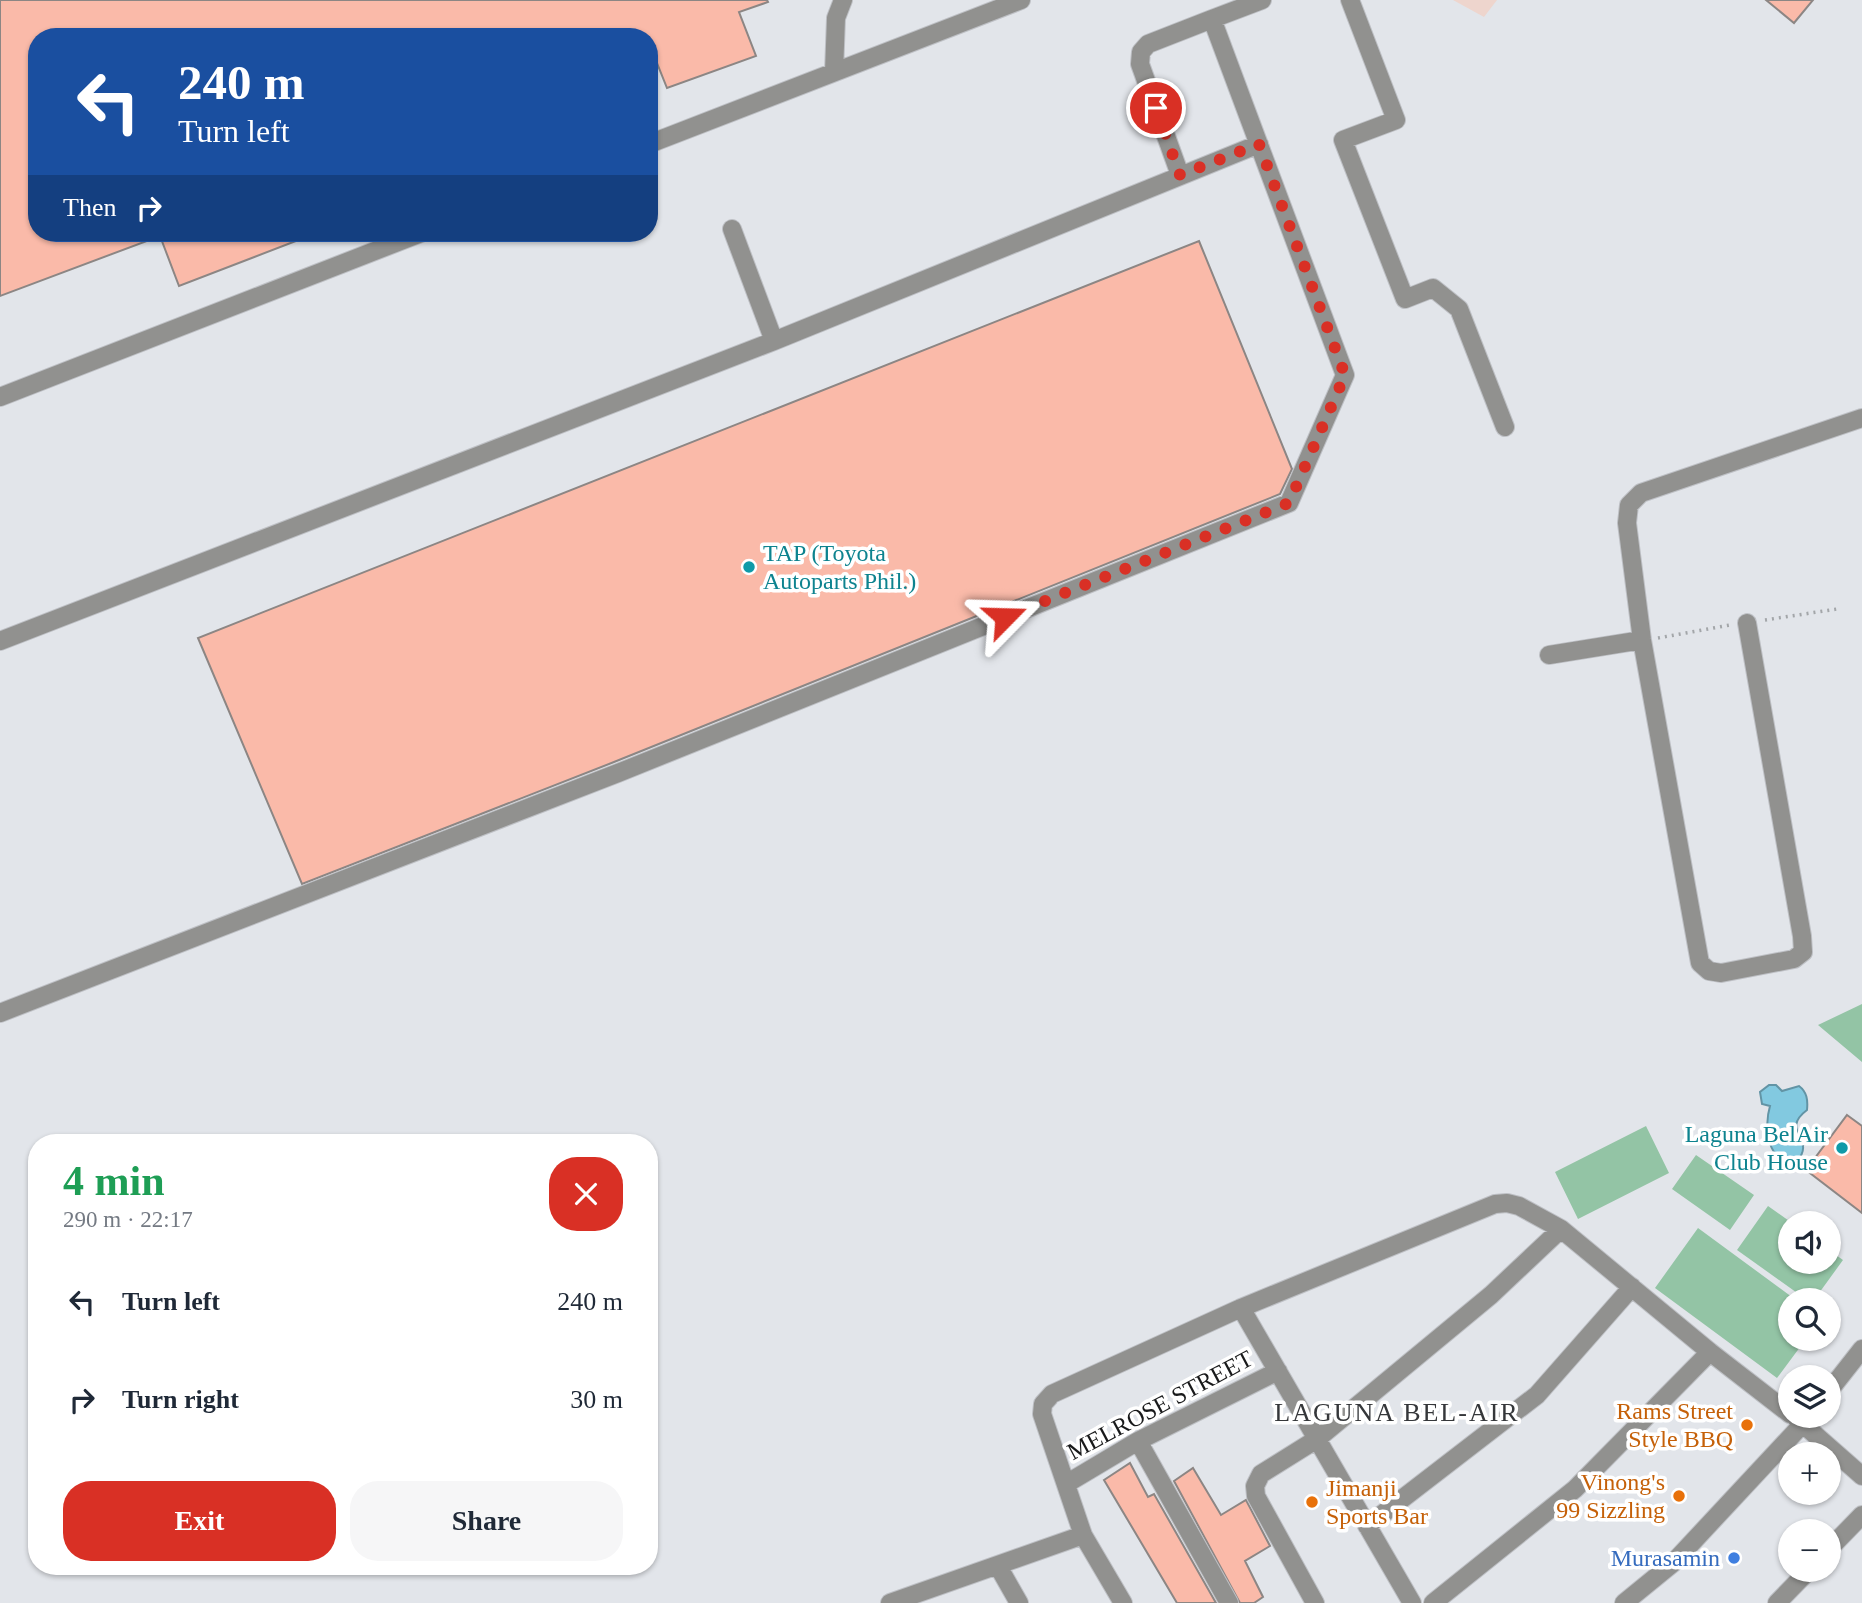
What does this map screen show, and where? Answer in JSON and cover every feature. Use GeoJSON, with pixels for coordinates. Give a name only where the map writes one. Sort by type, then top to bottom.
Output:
{"type":"FeatureCollection","features":[{"type":"Feature","properties":{"kind":"street"},"geometry":{"type":"LineString","coordinates":[[834,72],[836,18],[843,0]]}},
{"type":"Feature","properties":{"kind":"street"},"geometry":{"type":"LineString","coordinates":[[658,140],[1021,0]]}},
{"type":"Feature","properties":{"kind":"street"},"geometry":{"type":"LineString","coordinates":[[1180,175],[1140,64],[1141,52],[1148,44],[1262,0]]}},
{"type":"Feature","properties":{"kind":"street"},"geometry":{"type":"LineString","coordinates":[[1350,0],[1396,120],[1343,140],[1405,299],[1433,288],[1459,309],[1505,427]]}},
{"type":"Feature","properties":{"kind":"street"},"geometry":{"type":"LineString","coordinates":[[0,1013],[631,768],[1289,503],[1345,375],[1212,19]]}},
{"type":"Feature","properties":{"kind":"street"},"geometry":{"type":"LineString","coordinates":[[0,641],[774,341],[1259,144]]}},
{"type":"Feature","properties":{"kind":"street"},"geometry":{"type":"LineString","coordinates":[[732,229],[774,341]]}},
{"type":"Feature","properties":{"kind":"street"},"geometry":{"type":"LineString","coordinates":[[0,397],[398,242]]}},
{"type":"Feature","properties":{"kind":"street"},"geometry":{"type":"LineString","coordinates":[[1747,622],[1803,952],[1794,959],[1721,973],[1709,971],[1700,963],[1642,640],[1627,523],[1629,505],[1641,493],[1862,418]]}},
{"type":"Feature","properties":{"kind":"street"},"geometry":{"type":"LineString","coordinates":[[1549,655],[1642,640]]}},
{"type":"Feature","properties":{"kind":"street"},"geometry":{"type":"LineString","coordinates":[[1124,1603],[1083,1535],[1042,1414],[1043,1404],[1052,1394],[1241,1308],[1495,1204],[1519,1206],[1560,1228],[1710,1352],[1778,1402]]}},
{"type":"Feature","properties":{"kind":"street"},"geometry":{"type":"LineString","coordinates":[[1315,1603],[1256,1496],[1255,1486],[1261,1474],[1317,1438],[1491,1296],[1560,1228]]}},
{"type":"Feature","properties":{"kind":"street"},"geometry":{"type":"LineString","coordinates":[[1367,1526],[1537,1395],[1632,1287]]}},
{"type":"Feature","properties":{"kind":"street"},"geometry":{"type":"LineString","coordinates":[[1241,1308],[1412,1603]]}},
{"type":"Feature","properties":{"kind":"street"},"geometry":{"type":"LineString","coordinates":[[1841,1376],[1862,1349]]}},
{"type":"Feature","properties":{"kind":"street"},"geometry":{"type":"LineString","coordinates":[[1433,1603],[1576,1489],[1710,1352]]}},
{"type":"Feature","properties":{"kind":"street","name":"MELROSE STREET"},"geometry":{"type":"LineString","coordinates":[[1066,1483],[1138,1441],[1278,1370]]}},
{"type":"Feature","properties":{"kind":"street"},"geometry":{"type":"LineString","coordinates":[[1625,1603],[1673,1563],[1790,1428]]}},
{"type":"Feature","properties":{"kind":"street"},"geometry":{"type":"LineString","coordinates":[[1811,1428],[1862,1476]]}},
{"type":"Feature","properties":{"kind":"street"},"geometry":{"type":"LineString","coordinates":[[1138,1441],[1229,1603]]}},
{"type":"Feature","properties":{"kind":"street"},"geometry":{"type":"LineString","coordinates":[[1841,1537],[1862,1515]]}},
{"type":"Feature","properties":{"kind":"street"},"geometry":{"type":"LineString","coordinates":[[890,1603],[921,1597],[1083,1535]]}},
{"type":"Feature","properties":{"kind":"street"},"geometry":{"type":"LineString","coordinates":[[998,1566],[1019,1603]]}},
{"type":"Feature","properties":{"kind":"street"},"geometry":{"type":"LineString","coordinates":[[1777,1603],[1797,1582]]}},
{"type":"Feature","properties":{"kind":"shaded area"},"geometry":{"type":"Polygon","coordinates":[[[1453,0],[1497,0],[1484,17],[1453,0]]]}},
{"type":"Feature","properties":{"kind":"green space"},"geometry":{"type":"Polygon","coordinates":[[[1862,1004],[1862,1062],[1818,1025],[1862,1004]]]}},
{"type":"Feature","properties":{"kind":"green space"},"geometry":{"type":"Polygon","coordinates":[[[1646,1126],[1669,1173],[1578,1219],[1555,1172],[1646,1126]]]}},
{"type":"Feature","properties":{"kind":"green space"},"geometry":{"type":"Polygon","coordinates":[[[1696,1155],[1754,1195],[1730,1230],[1672,1189],[1696,1155]]]}},
{"type":"Feature","properties":{"kind":"green space"},"geometry":{"type":"Polygon","coordinates":[[[1768,1206],[1778,1213],[1778,1274],[1833,1274],[1823,1288],[1790,1288],[1737,1250],[1768,1206]]]}},
{"type":"Feature","properties":{"kind":"green space"},"geometry":{"type":"Polygon","coordinates":[[[1698,1228],[1780,1288],[1778,1351],[1797,1351],[1787,1365],[1778,1365],[1777,1378],[1655,1288],[1698,1228]]]}},
{"type":"Feature","properties":{"kind":"water"},"geometry":{"type":"Polygon","coordinates":[[[1769,1085],[1776,1085],[1782,1091],[1799,1086],[1805,1094],[1807,1110],[1796,1124],[1803,1147],[1797,1161],[1787,1161],[1773,1151],[1767,1124],[1770,1106],[1762,1104],[1760,1092],[1769,1085]]]}},
{"type":"Feature","properties":{"kind":"building"},"geometry":{"type":"Polygon","coordinates":[[[0,0],[768,2],[739,12],[756,56],[667,88],[658,66],[658,28],[28,28],[28,242],[144,242],[0,296],[0,0]]]}},
{"type":"Feature","properties":{"kind":"building"},"geometry":{"type":"Polygon","coordinates":[[[1766,0],[1813,0],[1794,23],[1766,0]]]}},
{"type":"Feature","properties":{"kind":"building","name":"TAP (Toyota Autoparts Phil.)"},"geometry":{"type":"Polygon","coordinates":[[[1199,241],[1292,469],[1280,494],[614,762],[302,884],[198,638],[1199,241]]]}},
{"type":"Feature","properties":{"kind":"building"},"geometry":{"type":"Polygon","coordinates":[[[162,242],[293,242],[179,286],[162,242]]]}},
{"type":"Feature","properties":{"kind":"building","name":"Laguna BelAir Club House"},"geometry":{"type":"Polygon","coordinates":[[[1847,1115],[1862,1126],[1862,1213],[1806,1170],[1847,1115]]]}},
{"type":"Feature","properties":{"kind":"building"},"geometry":{"type":"Polygon","coordinates":[[[1130,1463],[1148,1497],[1154,1494],[1216,1603],[1177,1603],[1104,1480],[1130,1463]]]}},
{"type":"Feature","properties":{"kind":"building"},"geometry":{"type":"Polygon","coordinates":[[[1193,1468],[1221,1515],[1246,1500],[1270,1546],[1245,1561],[1263,1597],[1254,1603],[1240,1603],[1174,1481],[1193,1468]]]}},
{"type":"Feature","properties":{"kind":"place","name":"TAP (Toyota Autoparts Phil.)"},"geometry":{"type":"Point","coordinates":[749,567]}},
{"type":"Feature","properties":{"kind":"place","name":"Laguna BelAir Club House"},"geometry":{"type":"Point","coordinates":[1842,1148]}},
{"type":"Feature","properties":{"kind":"place","name":"Rams Street Style BBQ"},"geometry":{"type":"Point","coordinates":[1747,1425]}},
{"type":"Feature","properties":{"kind":"place","name":"Vinong's 99 Sizzling"},"geometry":{"type":"Point","coordinates":[1679,1496]}},
{"type":"Feature","properties":{"kind":"place","name":"Jimanji Sports Bar"},"geometry":{"type":"Point","coordinates":[1312,1502]}},
{"type":"Feature","properties":{"kind":"place","name":"Murasamin"},"geometry":{"type":"Point","coordinates":[1734,1558]}},
{"type":"Feature","properties":{"kind":"district","name":"LAGUNA BEL-AIR"},"geometry":{"type":"Point","coordinates":[1397,1412]}},
{"type":"Feature","properties":{"kind":"route"},"geometry":{"type":"LineString","coordinates":[[1005,617],[1289,503],[1345,375],[1259,144],[1180,175],[1156,108]]}}]}
